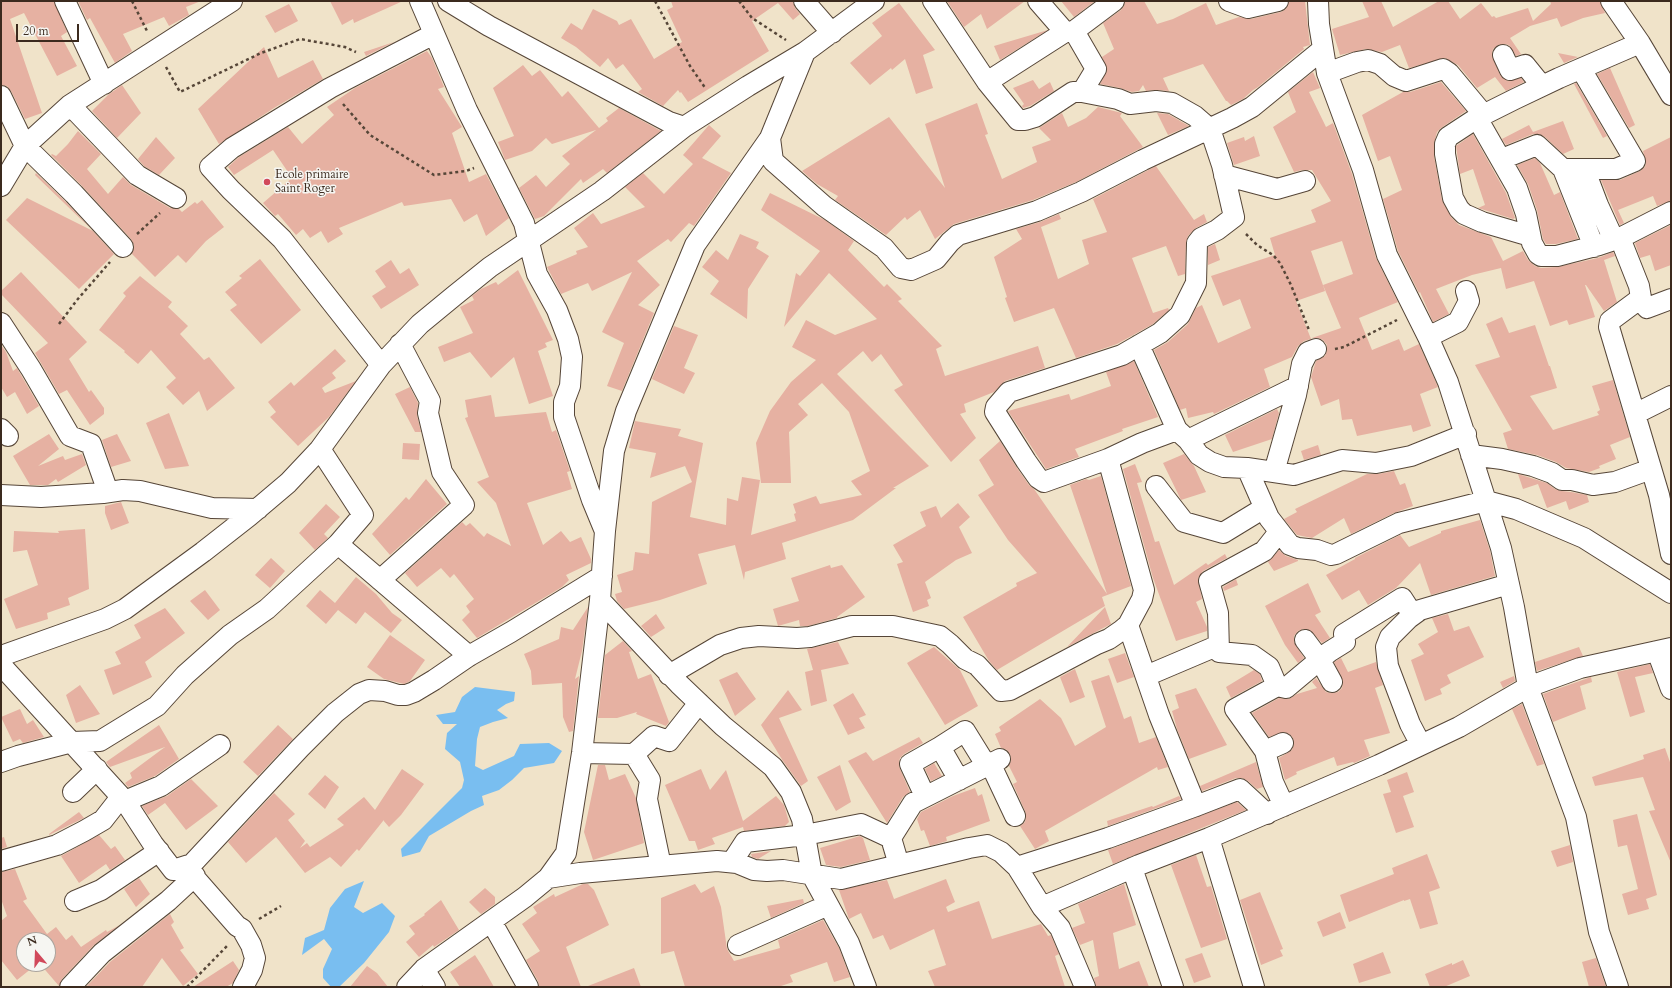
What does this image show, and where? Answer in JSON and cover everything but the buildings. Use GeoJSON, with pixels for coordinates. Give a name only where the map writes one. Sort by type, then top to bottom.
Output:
{"type":"FeatureCollection","features":[{"type":"Feature","properties":{"kind":"street"},"geometry":{"type":"LineString","coordinates":[[65,1],[104,84]]}},
{"type":"Feature","properties":{"kind":"street"},"geometry":{"type":"LineString","coordinates":[[1,186],[25,146],[70,106],[232,1]]}},
{"type":"Feature","properties":{"kind":"street"},"geometry":{"type":"LineString","coordinates":[[420,1],[468,110],[524,223],[537,274],[557,310],[568,339],[572,357],[570,386],[564,402],[564,417],[592,500],[605,531]]}},
{"type":"Feature","properties":{"kind":"street"},"geometry":{"type":"LineString","coordinates":[[448,1],[489,26],[669,122],[684,127]]}},
{"type":"Feature","properties":{"kind":"street"},"geometry":{"type":"LineString","coordinates":[[804,1],[832,33]]}},
{"type":"Feature","properties":{"kind":"street"},"geometry":{"type":"LineString","coordinates":[[1,656],[100,621],[125,609],[203,552],[288,483],[320,450],[381,364],[420,324],[454,296],[490,267],[602,191],[684,127],[805,52],[874,1]]}},
{"type":"Feature","properties":{"kind":"street"},"geometry":{"type":"LineString","coordinates":[[932,1],[987,82],[1015,118],[1021,121],[1035,117],[1073,92],[1082,92],[1118,99],[1130,104],[1156,101],[1172,103],[1195,116],[1210,129],[1224,175],[1234,217],[1217,230],[1201,238],[1197,243],[1196,283],[1180,315],[1164,330],[1122,355],[1009,392],[996,406],[995,412],[1026,461],[1041,480],[1047,482],[1108,459],[1142,443],[1182,435],[1298,386]]}},
{"type":"Feature","properties":{"kind":"street"},"geometry":{"type":"LineString","coordinates":[[1038,1],[1069,32],[1096,69],[1082,92]]}},
{"type":"Feature","properties":{"kind":"street"},"geometry":{"type":"LineString","coordinates":[[987,82],[1069,32],[1114,1]]}},
{"type":"Feature","properties":{"kind":"street"},"geometry":{"type":"LineString","coordinates":[[1229,1],[1248,8],[1278,1]]}},
{"type":"Feature","properties":{"kind":"street"},"geometry":{"type":"LineString","coordinates":[[1318,1],[1322,49],[1327,73],[1363,170],[1387,255],[1414,312],[1428,337],[1448,382],[1466,434],[1471,455],[1501,548],[1528,687],[1576,818],[1599,932],[1618,987]]}},
{"type":"Feature","properties":{"kind":"street"},"geometry":{"type":"LineString","coordinates":[[1611,1],[1640,43],[1671,95]]}},
{"type":"Feature","properties":{"kind":"street"},"geometry":{"type":"LineString","coordinates":[[381,364],[282,238],[231,190],[210,166],[232,148],[330,88],[434,34]]}},
{"type":"Feature","properties":{"kind":"street"},"geometry":{"type":"LineString","coordinates":[[1530,236],[1482,222],[1464,214],[1459,209],[1453,198],[1445,154],[1445,144],[1448,137],[1480,117],[1542,86],[1640,43]]}},
{"type":"Feature","properties":{"kind":"street"},"geometry":{"type":"LineString","coordinates":[[770,138],[773,161],[824,206],[884,248],[901,268],[909,270],[918,268],[936,259],[958,234],[1037,211],[1081,192],[1252,107],[1322,49]]}},
{"type":"Feature","properties":{"kind":"street"},"geometry":{"type":"LineString","coordinates":[[407,987],[424,969],[526,898],[548,878],[566,854],[582,753],[600,600],[605,531],[614,451],[626,411],[695,245],[770,138],[805,52]]}},
{"type":"Feature","properties":{"kind":"street"},"geometry":{"type":"LineString","coordinates":[[1503,55],[1510,70],[1525,66],[1542,86]]}},
{"type":"Feature","properties":{"kind":"street"},"geometry":{"type":"LineString","coordinates":[[1327,73],[1357,62],[1368,60],[1380,64],[1394,76],[1406,81],[1443,69],[1449,73],[1480,117],[1502,159],[1522,202],[1532,243],[1538,254],[1541,256],[1557,256],[1617,239],[1671,212]]}},
{"type":"Feature","properties":{"kind":"street"},"geometry":{"type":"LineString","coordinates":[[1563,169],[1616,169],[1635,161],[1581,69]]}},
{"type":"Feature","properties":{"kind":"street"},"geometry":{"type":"LineString","coordinates":[[1,96],[25,146],[74,194],[123,247]]}},
{"type":"Feature","properties":{"kind":"street"},"geometry":{"type":"LineString","coordinates":[[70,106],[137,175],[176,198]]}},
{"type":"Feature","properties":{"kind":"street"},"geometry":{"type":"LineString","coordinates":[[1502,159],[1537,145],[1563,169],[1594,246]]}},
{"type":"Feature","properties":{"kind":"street"},"geometry":{"type":"LineString","coordinates":[[1593,169],[1587,176],[1598,205],[1617,239],[1640,291],[1640,300],[1647,308],[1671,299]]}},
{"type":"Feature","properties":{"kind":"street"},"geometry":{"type":"LineString","coordinates":[[1224,175],[1277,189],[1305,181]]}},
{"type":"Feature","properties":{"kind":"street"},"geometry":{"type":"LineString","coordinates":[[1428,337],[1458,322],[1469,301],[1466,291]]}},
{"type":"Feature","properties":{"kind":"street"},"geometry":{"type":"LineString","coordinates":[[1640,300],[1610,321],[1609,327],[1659,495],[1671,554]]}},
{"type":"Feature","properties":{"kind":"street"},"geometry":{"type":"LineString","coordinates":[[1,323],[31,369],[70,436],[91,444],[108,492]]}},
{"type":"Feature","properties":{"kind":"street"},"geometry":{"type":"LineString","coordinates":[[380,580],[464,505],[442,472],[428,413],[430,400],[400,344]]}},
{"type":"Feature","properties":{"kind":"street"},"geometry":{"type":"LineString","coordinates":[[1139,345],[1182,435],[1200,455],[1210,462],[1224,467],[1248,468],[1294,475],[1342,460],[1376,463],[1411,456],[1466,434]]}},
{"type":"Feature","properties":{"kind":"street"},"geometry":{"type":"LineString","coordinates":[[1274,472],[1298,386],[1302,364],[1310,350],[1316,349]]}},
{"type":"Feature","properties":{"kind":"street"},"geometry":{"type":"LineString","coordinates":[[1635,414],[1671,396]]}},
{"type":"Feature","properties":{"kind":"street"},"geometry":{"type":"LineString","coordinates":[[1,762],[72,742],[100,741],[157,706],[185,675],[230,635],[267,609],[338,544],[363,515],[320,450]]}},
{"type":"Feature","properties":{"kind":"street"},"geometry":{"type":"LineString","coordinates":[[1471,455],[1502,459],[1533,466],[1552,473],[1562,480],[1572,480],[1593,485],[1614,482],[1651,469]]}},
{"type":"Feature","properties":{"kind":"street"},"geometry":{"type":"LineString","coordinates":[[669,675],[720,645],[741,638],[759,636],[804,638],[852,626],[892,626],[940,636],[965,659],[977,665],[1001,691],[1010,690],[1097,644],[1110,639],[1128,625],[1140,605],[1144,590],[1108,459]]}},
{"type":"Feature","properties":{"kind":"street"},"geometry":{"type":"LineString","coordinates":[[1248,468],[1264,508],[1279,532],[1290,545],[1298,548],[1317,550],[1333,555],[1366,541],[1399,523],[1486,501],[1516,509],[1584,538],[1671,593]]}},
{"type":"Feature","properties":{"kind":"street"},"geometry":{"type":"LineString","coordinates":[[1156,486],[1184,522],[1222,533],[1264,508]]}},
{"type":"Feature","properties":{"kind":"street"},"geometry":{"type":"LineString","coordinates":[[1,495],[41,497],[124,490],[140,491],[212,508],[258,508]]}},
{"type":"Feature","properties":{"kind":"street"},"geometry":{"type":"LineString","coordinates":[[1277,686],[1269,667],[1252,655],[1219,652],[1218,612],[1209,581],[1264,551],[1279,532]]}},
{"type":"Feature","properties":{"kind":"street"},"geometry":{"type":"LineString","coordinates":[[338,544],[469,656]]}},
{"type":"Feature","properties":{"kind":"street"},"geometry":{"type":"LineString","coordinates":[[173,870],[192,864],[320,728],[335,713],[360,694],[369,690],[406,695],[434,680],[469,656],[602,576]]}},
{"type":"Feature","properties":{"kind":"street"},"geometry":{"type":"LineString","coordinates":[[1421,745],[1410,724],[1388,666],[1386,646],[1390,636],[1420,610],[1509,584]]}},
{"type":"Feature","properties":{"kind":"street"},"geometry":{"type":"LineString","coordinates":[[1275,810],[1273,782],[1274,747],[1235,709],[1277,686],[1286,688],[1345,642],[1344,634],[1402,598],[1413,615]]}},
{"type":"Feature","properties":{"kind":"street"},"geometry":{"type":"LineString","coordinates":[[600,600],[669,675],[773,767],[791,792],[802,819],[812,875],[855,958],[866,987]]}},
{"type":"Feature","properties":{"kind":"street"},"geometry":{"type":"LineString","coordinates":[[1128,625],[1159,715],[1196,806]]}},
{"type":"Feature","properties":{"kind":"street"},"geometry":{"type":"LineString","coordinates":[[1305,640],[1320,660],[1332,682]]}},
{"type":"Feature","properties":{"kind":"street"},"geometry":{"type":"LineString","coordinates":[[1146,676],[1219,645]]}},
{"type":"Feature","properties":{"kind":"street"},"geometry":{"type":"LineString","coordinates":[[1042,907],[1132,868],[1209,838],[1379,766],[1491,709],[1528,687],[1580,668],[1664,649],[1671,689]]}},
{"type":"Feature","properties":{"kind":"street"},"geometry":{"type":"LineString","coordinates":[[1,665],[123,799],[173,870]]}},
{"type":"Feature","properties":{"kind":"street"},"geometry":{"type":"LineString","coordinates":[[582,753],[634,754],[654,736],[669,741],[699,703]]}},
{"type":"Feature","properties":{"kind":"street"},"geometry":{"type":"LineString","coordinates":[[925,796],[910,764],[965,731],[983,760],[995,761]]}},
{"type":"Feature","properties":{"kind":"street"},"geometry":{"type":"LineString","coordinates":[[1,861],[57,845],[84,831],[103,820],[123,799],[161,786],[220,745]]}},
{"type":"Feature","properties":{"kind":"street"},"geometry":{"type":"LineString","coordinates":[[940,747],[959,780]]}},
{"type":"Feature","properties":{"kind":"street"},"geometry":{"type":"LineString","coordinates":[[634,754],[650,780],[647,798],[661,866]]}},
{"type":"Feature","properties":{"kind":"street"},"geometry":{"type":"LineString","coordinates":[[891,838],[913,803],[995,761]]}},
{"type":"Feature","properties":{"kind":"street"},"geometry":{"type":"LineString","coordinates":[[995,761],[1015,816]]}},
{"type":"Feature","properties":{"kind":"street"},"geometry":{"type":"LineString","coordinates":[[73,792],[97,769]]}},
{"type":"Feature","properties":{"kind":"street"},"geometry":{"type":"LineString","coordinates":[[1017,867],[1108,838],[1240,789],[1275,810]]}},
{"type":"Feature","properties":{"kind":"street"},"geometry":{"type":"LineString","coordinates":[[732,862],[745,842],[805,835],[861,824],[891,838],[899,865]]}},
{"type":"Feature","properties":{"kind":"street"},"geometry":{"type":"LineString","coordinates":[[1209,838],[1254,987]]}},
{"type":"Feature","properties":{"kind":"street"},"geometry":{"type":"LineString","coordinates":[[548,878],[580,873],[717,861],[732,862],[754,870],[783,870],[841,879],[987,845],[1001,852],[1017,867],[1042,907],[1060,928],[1085,987]]}},
{"type":"Feature","properties":{"kind":"street"},"geometry":{"type":"LineString","coordinates":[[75,901],[101,890],[159,851]]}},
{"type":"Feature","properties":{"kind":"street"},"geometry":{"type":"LineString","coordinates":[[1132,868],[1173,987]]}},
{"type":"Feature","properties":{"kind":"street"},"geometry":{"type":"LineString","coordinates":[[173,870],[188,870],[195,876],[237,926],[242,929],[251,945],[254,958],[252,970],[243,987]]}},
{"type":"Feature","properties":{"kind":"street"},"geometry":{"type":"LineString","coordinates":[[70,987],[102,952],[168,901],[195,876]]}},
{"type":"Feature","properties":{"kind":"street"},"geometry":{"type":"LineString","coordinates":[[738,945],[828,905]]}},
{"type":"Feature","properties":{"kind":"street"},"geometry":{"type":"LineString","coordinates":[[491,921],[528,987]]}},
{"type":"Feature","properties":{"kind":"street"},"geometry":{"type":"LineString","coordinates":[[424,969],[435,987]]}},
{"type":"Feature","properties":{"kind":"path"},"geometry":{"type":"LineString","coordinates":[[132,1],[157,51],[180,92],[261,53],[300,39],[345,46],[376,64]]}},
{"type":"Feature","properties":{"kind":"path"},"geometry":{"type":"LineString","coordinates":[[655,1],[690,66],[718,105]]}},
{"type":"Feature","properties":{"kind":"path"},"geometry":{"type":"LineString","coordinates":[[739,1],[752,18],[805,52]]}},
{"type":"Feature","properties":{"kind":"path"},"geometry":{"type":"LineString","coordinates":[[330,88],[370,135],[434,175],[466,171],[492,161]]}},
{"type":"Feature","properties":{"kind":"path"},"geometry":{"type":"LineString","coordinates":[[1234,217],[1250,240],[1273,255],[1280,263],[1306,320],[1316,349],[1337,349],[1344,347],[1414,312]]}},
{"type":"Feature","properties":{"kind":"water"},"geometry":{"type":"Polygon","coordinates":[[[475,687],[515,692],[514,701],[497,710],[508,718],[480,727],[477,739],[475,766],[483,770],[514,756],[520,744],[549,743],[562,751],[554,763],[524,768],[499,790],[482,796],[484,805],[429,836],[420,852],[402,857],[401,849],[462,788],[464,780],[460,762],[445,749],[447,733],[457,724],[443,724],[436,715],[455,712],[462,697],[475,687]]]}},
{"type":"Feature","properties":{"kind":"water"},"geometry":{"type":"Polygon","coordinates":[[[364,881],[354,907],[363,913],[382,903],[395,916],[389,932],[364,963],[339,987],[331,987],[323,978],[323,969],[332,949],[324,939],[302,955],[305,938],[324,930],[330,908],[345,889],[364,881]]]}},
{"type":"Feature","properties":{"kind":"place","name":"Ecole primaire Saint Roger"},"geometry":{"type":"Point","coordinates":[267,182]}}]}
